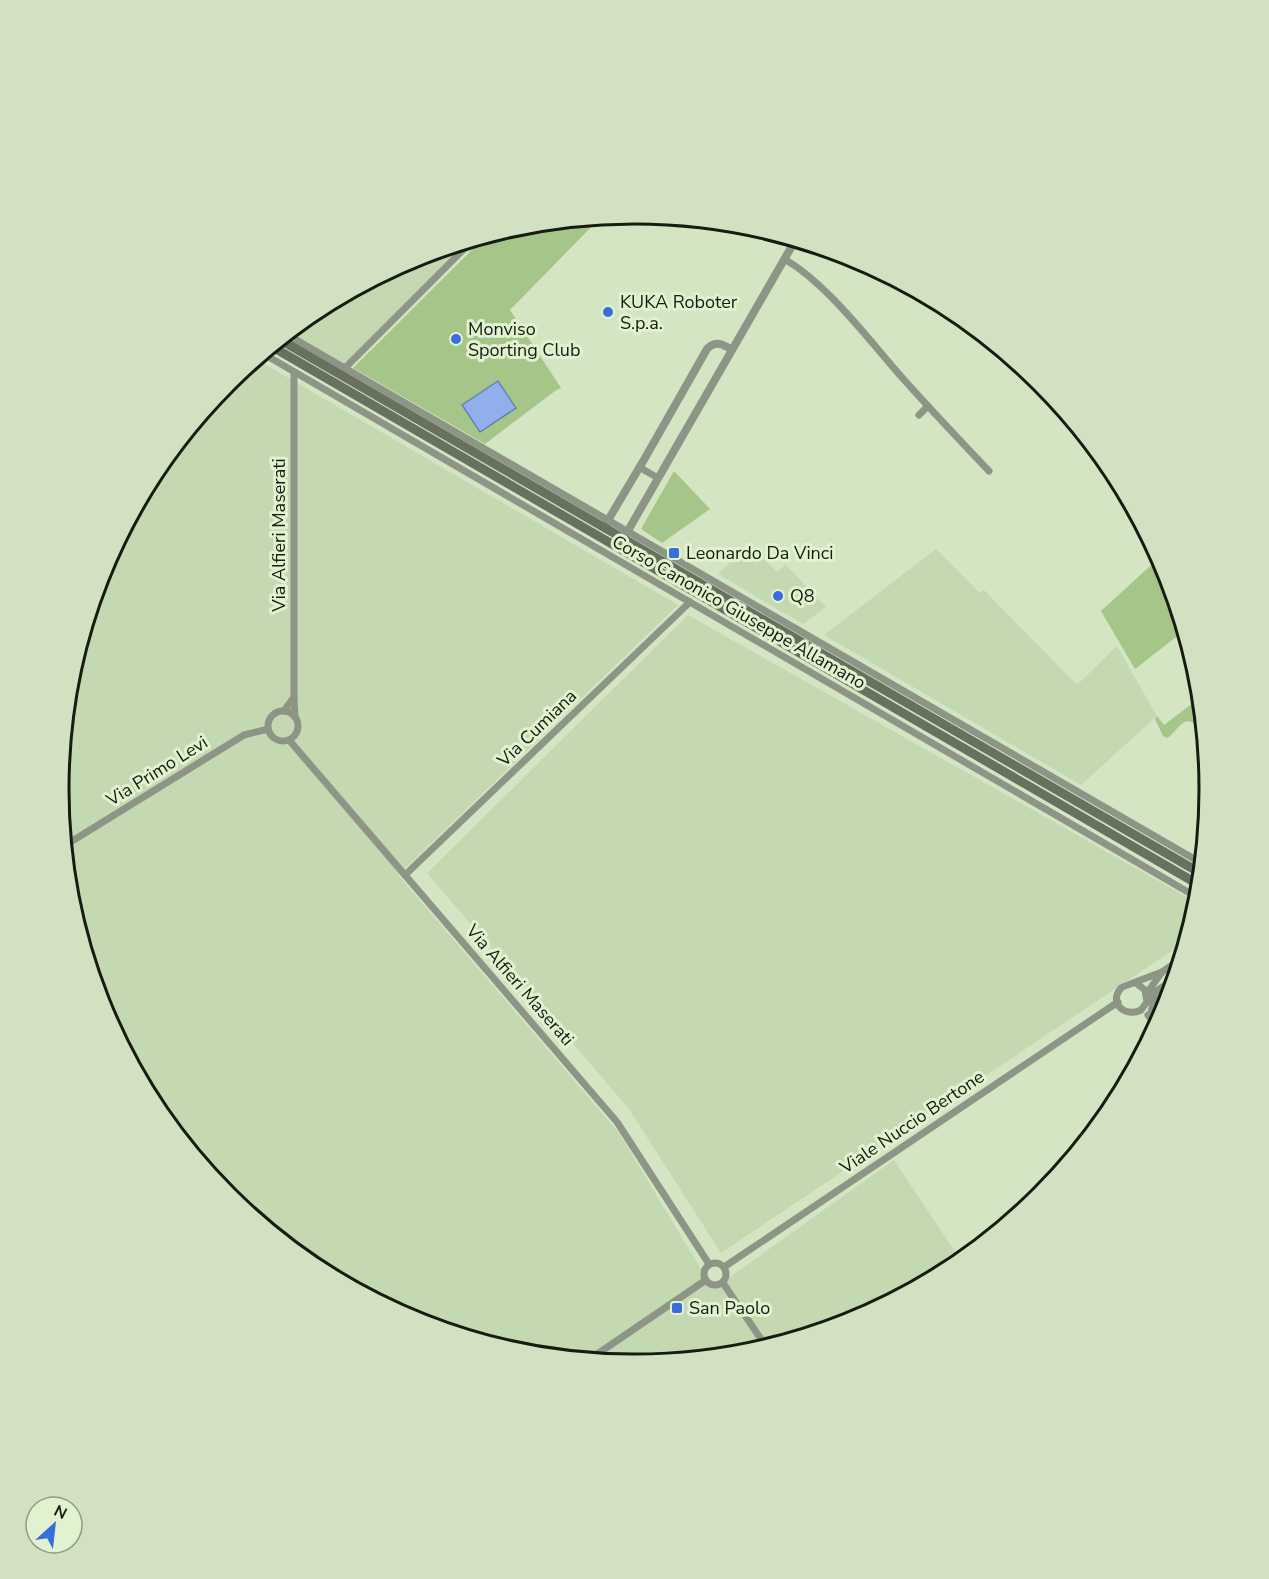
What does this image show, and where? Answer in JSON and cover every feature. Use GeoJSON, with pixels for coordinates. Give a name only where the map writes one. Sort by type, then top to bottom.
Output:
{"type":"FeatureCollection","features":[{"type":"Feature","properties":{"kind":"main road","name":"Corso Canonico Giuseppe Allamano"},"geometry":{"type":"LineString","coordinates":[[287,343],[606,523],[1194,869]]}},
{"type":"Feature","properties":{"kind":"main road","name":"Corso Canonico Giuseppe Allamano"},"geometry":{"type":"LineString","coordinates":[[279,350],[1192,881]]}},
{"type":"Feature","properties":{"kind":"street"},"geometry":{"type":"LineString","coordinates":[[613,558],[792,246]]}},
{"type":"Feature","properties":{"kind":"street"},"geometry":{"type":"LineString","coordinates":[[345,368],[462,251]]}},
{"type":"Feature","properties":{"kind":"street"},"geometry":{"type":"LineString","coordinates":[[784,259],[801,270],[837,303],[989,471]]}},
{"type":"Feature","properties":{"kind":"street","name":"Corso Canonico Giuseppe Allamano"},"geometry":{"type":"LineString","coordinates":[[294,338],[606,523]]}},
{"type":"Feature","properties":{"kind":"street"},"geometry":{"type":"LineString","coordinates":[[606,523],[707,349],[718,343],[732,350]]}},
{"type":"Feature","properties":{"kind":"street","name":"Corso Canonico Giuseppe Allamano"},"geometry":{"type":"LineString","coordinates":[[270,358],[1190,893]]}},
{"type":"Feature","properties":{"kind":"street","name":"Via Alfieri Maserati"},"geometry":{"type":"LineString","coordinates":[[294,372],[295,717]]}},
{"type":"Feature","properties":{"kind":"street"},"geometry":{"type":"LineString","coordinates":[[920,416],[928,406]]}},
{"type":"Feature","properties":{"kind":"street"},"geometry":{"type":"LineString","coordinates":[[639,467],[658,478]]}},
{"type":"Feature","properties":{"kind":"street","name":"Corso Canonico Giuseppe Allamano"},"geometry":{"type":"LineString","coordinates":[[626,535],[1195,860]]}},
{"type":"Feature","properties":{"kind":"street","name":"Via Cumiana"},"geometry":{"type":"LineString","coordinates":[[405,875],[690,602]]}},
{"type":"Feature","properties":{"kind":"street"},"geometry":{"type":"LineString","coordinates":[[284,711],[295,717],[298,723],[297,730],[289,740],[277,740],[268,729],[269,718],[284,711],[294,697]]}},
{"type":"Feature","properties":{"kind":"street","name":"Via Primo Levi"},"geometry":{"type":"LineString","coordinates":[[72,841],[244,735],[268,729]]}},
{"type":"Feature","properties":{"kind":"street","name":"Via Alfieri Maserati"},"geometry":{"type":"LineString","coordinates":[[289,740],[617,1122],[709,1264]]}},
{"type":"Feature","properties":{"kind":"street","name":"Viale Nuccio Bertone"},"geometry":{"type":"LineString","coordinates":[[724,1266],[1118,1002],[1117,997],[1123,986],[1162,972],[1172,965]]}},
{"type":"Feature","properties":{"kind":"street","name":"Viale Nuccio Bertone"},"geometry":{"type":"LineString","coordinates":[[1144,1008],[1147,995],[1162,972]]}},
{"type":"Feature","properties":{"kind":"street"},"geometry":{"type":"LineString","coordinates":[[1136,983],[1147,995],[1165,985]]}},
{"type":"Feature","properties":{"kind":"street"},"geometry":{"type":"LineString","coordinates":[[1150,1017],[1156,991]]}},
{"type":"Feature","properties":{"kind":"street"},"geometry":{"type":"LineString","coordinates":[[1118,1002],[1121,1009],[1130,1013],[1144,1008],[1150,1017]]}},
{"type":"Feature","properties":{"kind":"street"},"geometry":{"type":"LineString","coordinates":[[716,1262],[724,1266],[727,1277],[723,1283],[712,1285],[706,1280],[705,1270],[709,1264],[716,1262]]}},
{"type":"Feature","properties":{"kind":"street"},"geometry":{"type":"LineString","coordinates":[[597,1354],[706,1280]]}},
{"type":"Feature","properties":{"kind":"street"},"geometry":{"type":"LineString","coordinates":[[723,1283],[762,1340]]}},
{"type":"Feature","properties":{"kind":"shaded area","name":"Monviso Sporting Club"},"geometry":{"type":"Polygon","coordinates":[[[592,226],[510,310],[561,388],[485,444],[353,368],[475,247],[524,235],[592,226]]]}},
{"type":"Feature","properties":{"kind":"shaded area"},"geometry":{"type":"Polygon","coordinates":[[[462,251],[345,368],[294,338],[320,319],[384,282],[462,251]]]}},
{"type":"Feature","properties":{"kind":"shaded area"},"geometry":{"type":"Polygon","coordinates":[[[263,363],[678,605],[398,875],[619,1133],[713,1289],[894,1160],[957,1254],[949,1260],[885,1297],[851,1312],[781,1336],[745,1344],[671,1354],[598,1354],[524,1344],[488,1336],[418,1312],[384,1297],[320,1260],[262,1215],[209,1162],[186,1134],[164,1104],[127,1040],[112,1006],[88,936],[80,900],[70,826],[70,753],[80,679],[88,643],[112,573],[127,539],[164,475],[186,445],[209,417],[263,363]]]}},
{"type":"Feature","properties":{"kind":"shaded area"},"geometry":{"type":"Polygon","coordinates":[[[674,471],[710,509],[662,543],[641,529],[674,471]]]}},
{"type":"Feature","properties":{"kind":"shaded area"},"geometry":{"type":"Polygon","coordinates":[[[749,544],[777,572],[786,565],[826,607],[803,624],[718,574],[749,544]]]}},
{"type":"Feature","properties":{"kind":"shaded area"},"geometry":{"type":"Polygon","coordinates":[[[936,549],[980,593],[984,590],[1077,685],[1117,646],[1157,716],[1081,785],[824,635],[936,549]]]}},
{"type":"Feature","properties":{"kind":"shaded area"},"geometry":{"type":"Polygon","coordinates":[[[1153,564],[1179,635],[1135,669],[1101,611],[1153,564]]]}},
{"type":"Feature","properties":{"kind":"shaded area"},"geometry":{"type":"Polygon","coordinates":[[[688,615],[1189,898],[1178,947],[721,1253],[629,1109],[427,873],[688,615]]]}},
{"type":"Feature","properties":{"kind":"shaded area"},"geometry":{"type":"Polygon","coordinates":[[[1193,703],[1196,725],[1185,722],[1167,738],[1163,736],[1155,719],[1157,716],[1164,725],[1193,703]]]}},
{"type":"Feature","properties":{"kind":"water"},"geometry":{"type":"Polygon","coordinates":[[[498,381],[516,408],[480,432],[462,405],[498,381]]]}},
{"type":"Feature","properties":{"kind":"place","name":"KUKA Roboter S.p.a."},"geometry":{"type":"Point","coordinates":[608,312]}},
{"type":"Feature","properties":{"kind":"place","name":"Monviso Sporting Club"},"geometry":{"type":"Point","coordinates":[456,339]}},
{"type":"Feature","properties":{"kind":"place","name":"Leonardo Da Vinci"},"geometry":{"type":"Point","coordinates":[674,553]}},
{"type":"Feature","properties":{"kind":"place","name":"Q8"},"geometry":{"type":"Point","coordinates":[778,596]}},
{"type":"Feature","properties":{"kind":"place","name":"San Paolo"},"geometry":{"type":"Point","coordinates":[677,1308]}}]}
